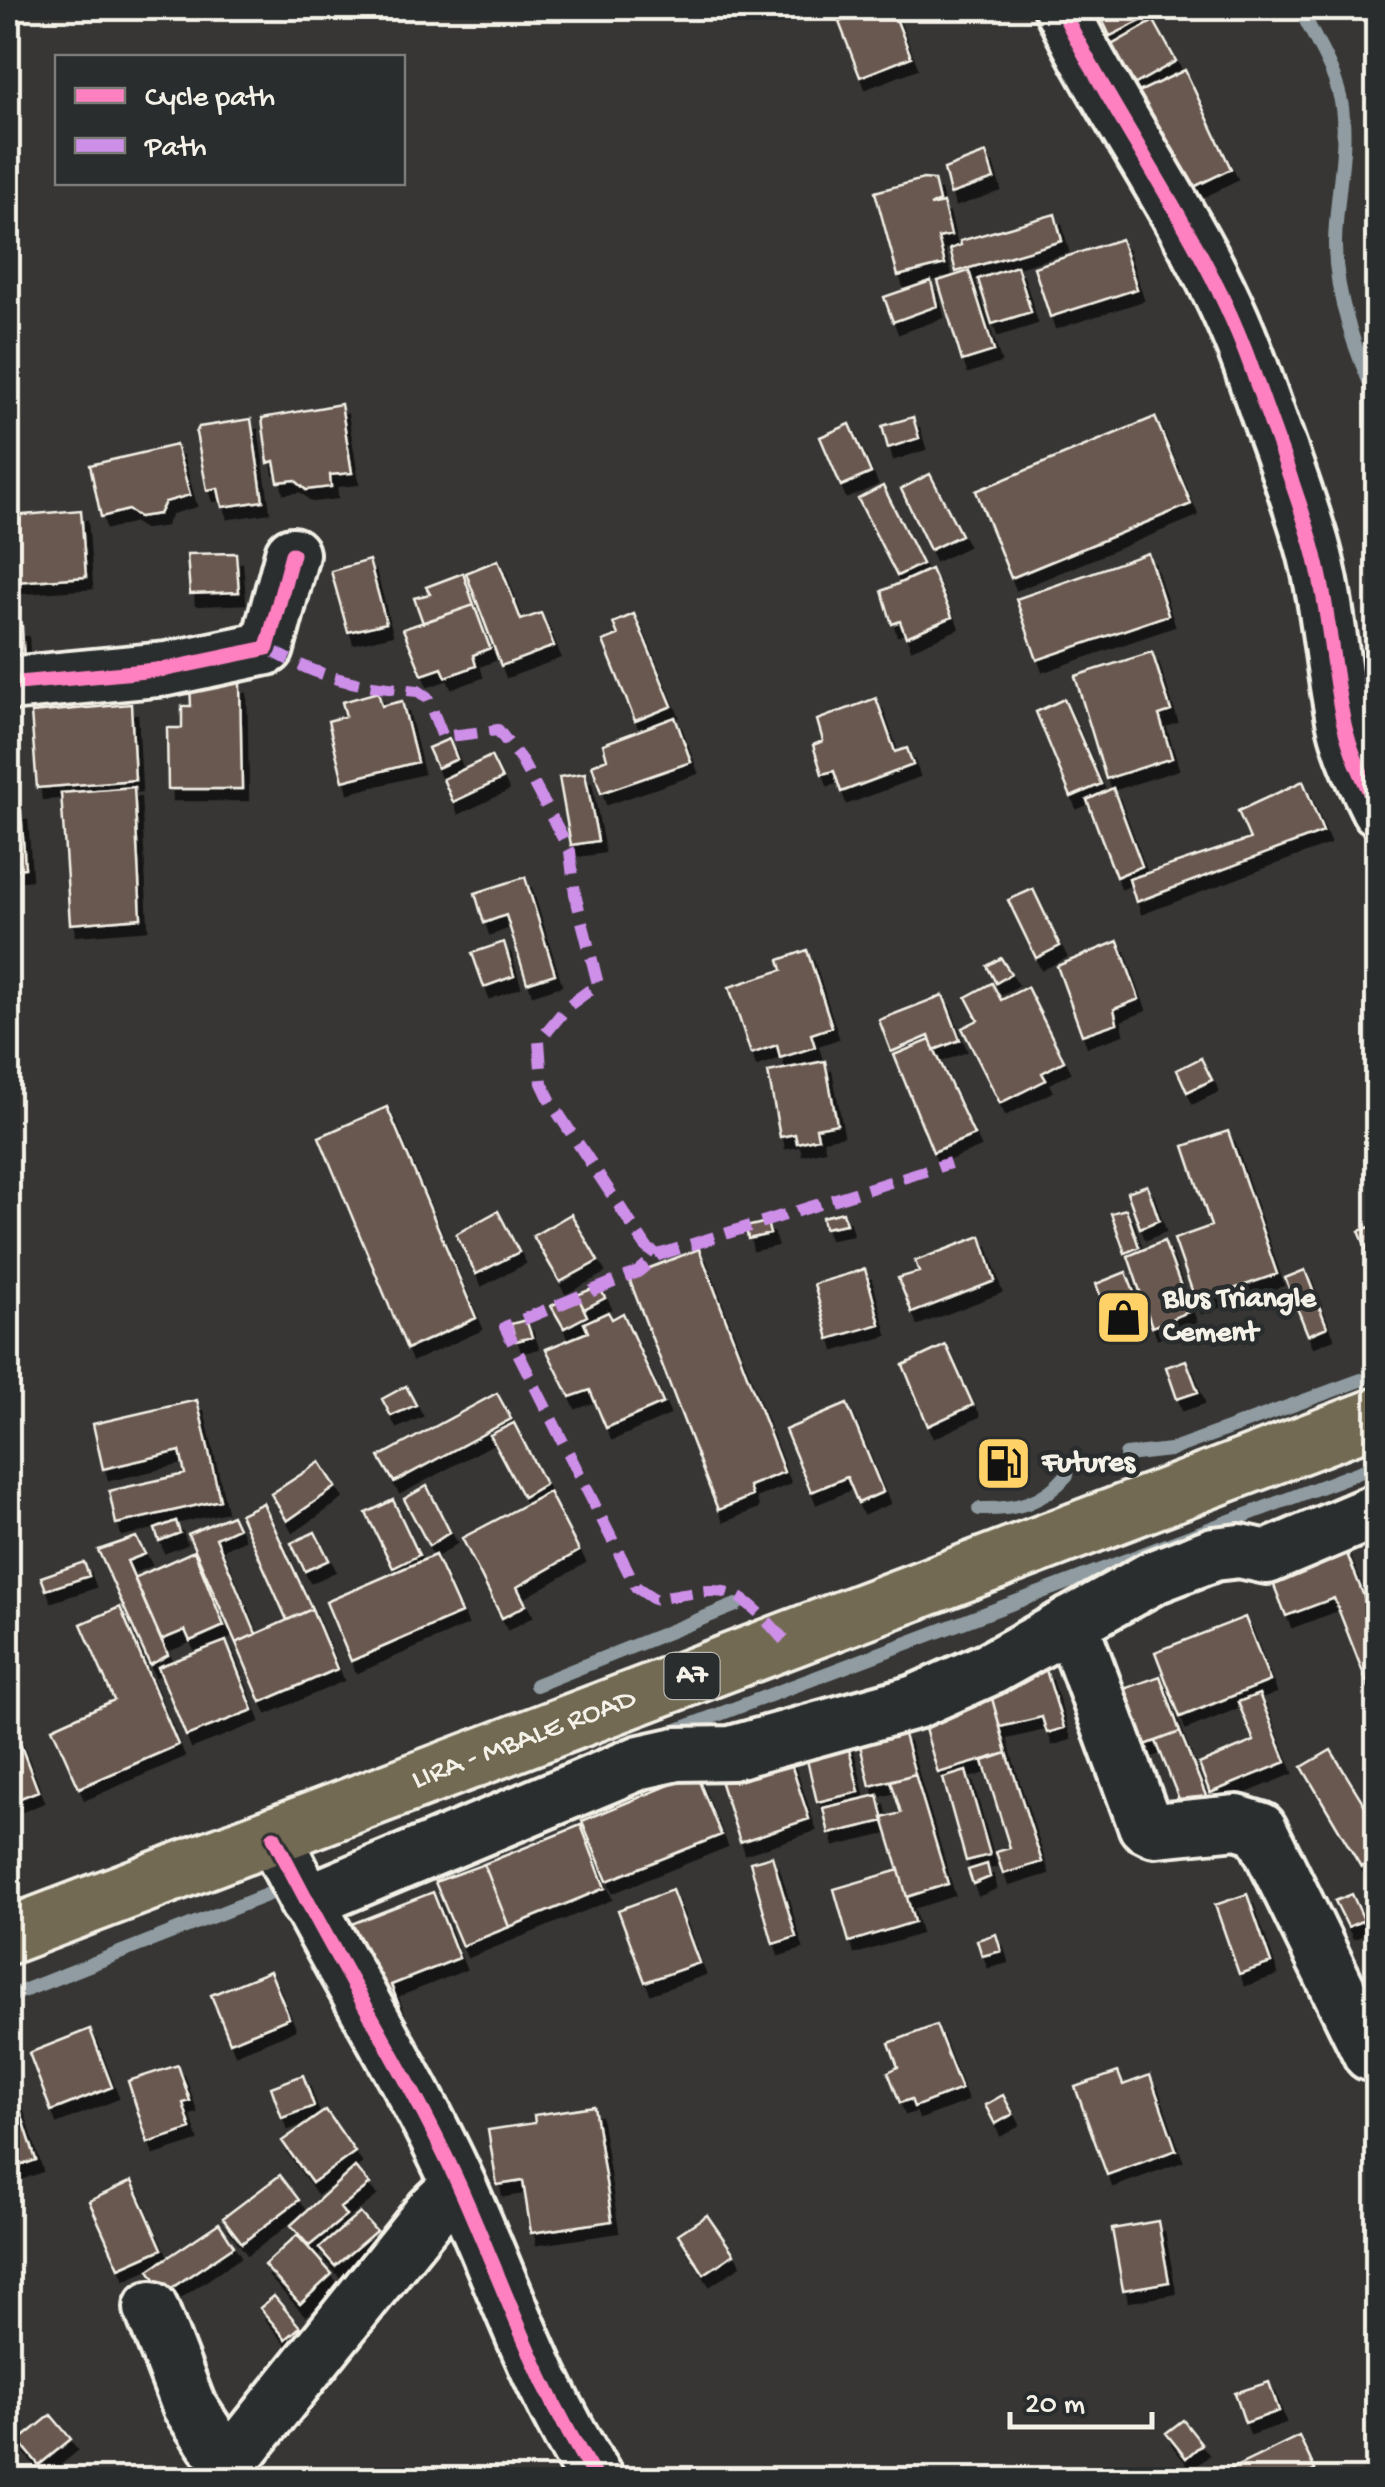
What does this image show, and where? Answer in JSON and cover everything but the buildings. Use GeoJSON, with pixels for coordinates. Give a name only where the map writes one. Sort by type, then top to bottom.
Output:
{"type":"FeatureCollection","features":[{"type":"Feature","properties":{"kind":"main road","name":"LIRA - MBALE ROAD"},"geometry":{"type":"LineString","coordinates":[[8,1936],[1378,1416]]}},
{"type":"Feature","properties":{"kind":"street"},"geometry":{"type":"LineString","coordinates":[[1061,8],[1089,65],[1160,178],[1218,286],[1254,374],[1312,543],[1331,629],[1344,726],[1378,809]]}},
{"type":"Feature","properties":{"kind":"street"},"geometry":{"type":"LineString","coordinates":[[8,684],[168,669],[267,648],[292,554]]}},
{"type":"Feature","properties":{"kind":"street"},"geometry":{"type":"LineString","coordinates":[[306,1902],[640,1762],[677,1754],[731,1753],[915,1702],[992,1668],[1154,1577],[1214,1554],[1240,1551],[1266,1557],[1378,1510]]}},
{"type":"Feature","properties":{"kind":"street"},"geometry":{"type":"LineString","coordinates":[[1071,1623],[1145,1824],[1156,1830],[1237,1822],[1260,1828],[1370,2054]]}},
{"type":"Feature","properties":{"kind":"street"},"geometry":{"type":"LineString","coordinates":[[274,1837],[306,1902],[373,2017],[459,2186],[530,2359],[597,2480]]}},
{"type":"Feature","properties":{"kind":"street"},"geometry":{"type":"LineString","coordinates":[[152,2308],[189,2406],[214,2444],[239,2452],[434,2210],[459,2186]]}},
{"type":"Feature","properties":{"kind":"waterway"},"geometry":{"type":"LineString","coordinates":[[1300,8],[1330,68],[1342,107],[1336,266],[1349,325],[1378,401]]}},
{"type":"Feature","properties":{"kind":"waterway"},"geometry":{"type":"LineString","coordinates":[[1126,1455],[1170,1450],[1361,1380]]}},
{"type":"Feature","properties":{"kind":"waterway"},"geometry":{"type":"LineString","coordinates":[[667,1734],[1378,1465]]}},
{"type":"Feature","properties":{"kind":"waterway"},"geometry":{"type":"LineString","coordinates":[[979,1509],[1028,1503],[1067,1475]]}},
{"type":"Feature","properties":{"kind":"waterway"},"geometry":{"type":"LineString","coordinates":[[536,1685],[736,1605]]}},
{"type":"Feature","properties":{"kind":"waterway"},"geometry":{"type":"LineString","coordinates":[[8,1997],[269,1894]]}},
{"type":"Feature","properties":{"kind":"marked path"},"geometry":{"type":"LineString","coordinates":[[267,648],[339,679],[418,691],[427,697],[443,737],[498,730],[521,760],[570,851],[575,894],[598,984],[568,1006],[539,1041],[542,1083],[647,1248],[658,1255]]}},
{"type":"Feature","properties":{"kind":"marked path"},"geometry":{"type":"LineString","coordinates":[[784,1640],[753,1607],[728,1593],[699,1592],[654,1599],[636,1587],[505,1327],[638,1272],[658,1255],[950,1163]]}},
{"type":"Feature","properties":{"kind":"cycle path"},"geometry":{"type":"LineString","coordinates":[[1061,8],[1190,235],[1236,329],[1312,544],[1344,724],[1378,809]]}},
{"type":"Feature","properties":{"kind":"cycle path"},"geometry":{"type":"LineString","coordinates":[[8,684],[167,669],[267,648],[292,554]]}},
{"type":"Feature","properties":{"kind":"cycle path"},"geometry":{"type":"LineString","coordinates":[[274,1837],[438,2140],[556,2409],[597,2480]]}},
{"type":"Feature","properties":{"kind":"place","name":"Blus Triangle Cement"},"geometry":{"type":"Point","coordinates":[1124,1317]}},
{"type":"Feature","properties":{"kind":"place","name":"Futures"},"geometry":{"type":"Point","coordinates":[1003,1464]}}]}
